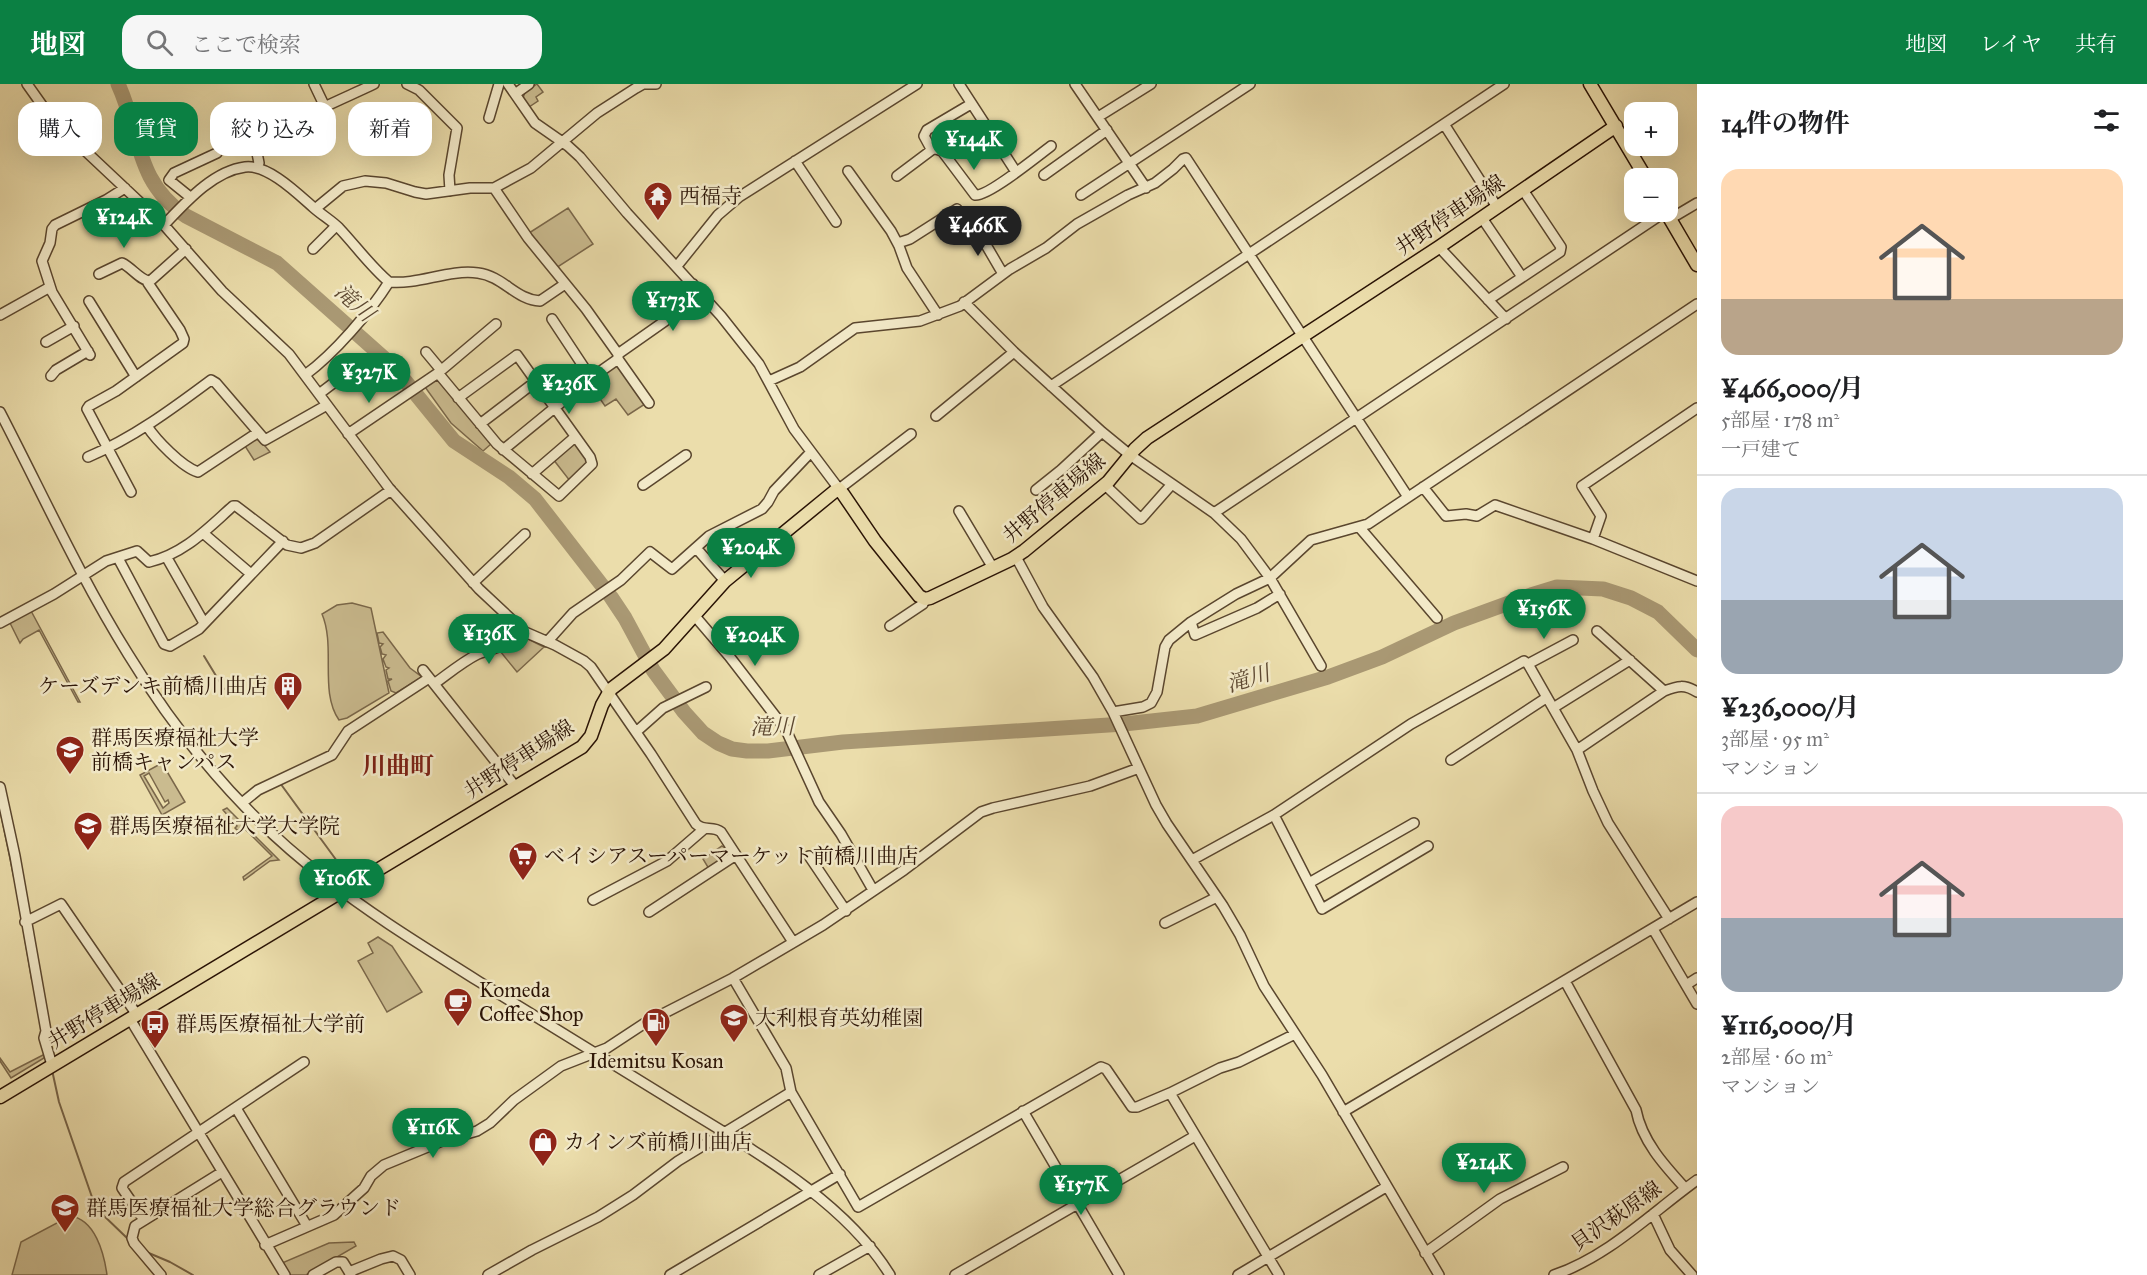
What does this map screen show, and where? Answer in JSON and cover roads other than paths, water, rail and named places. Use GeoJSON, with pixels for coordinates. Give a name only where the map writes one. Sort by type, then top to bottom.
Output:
{"type":"FeatureCollection","features":[{"type":"Feature","properties":{"kind":"main road"},"geometry":{"type":"LineString","coordinates":[[1590,84],[1640,168]]}},
{"type":"Feature","properties":{"kind":"main road","name":"井野停車場線"},"geometry":{"type":"LineString","coordinates":[[925,599],[1016,556],[1105,485],[1122,468],[1130,455],[1155,433],[1482,218],[1616,126]]}},
{"type":"Feature","properties":{"kind":"main road"},"geometry":{"type":"LineString","coordinates":[[1672,222],[1697,265]]}},
{"type":"Feature","properties":{"kind":"main road"},"geometry":{"type":"LineString","coordinates":[[608,692],[657,655],[725,581],[839,489],[875,540],[920,596],[925,599]]}},
{"type":"Feature","properties":{"kind":"main road","name":"井野停車場線"},"geometry":{"type":"LineString","coordinates":[[0,1097],[586,744],[608,692]]}},
{"type":"Feature","properties":{"kind":"street"},"geometry":{"type":"LineString","coordinates":[[27,84],[52,118],[164,225],[222,291],[282,348],[305,375],[391,490],[473,584],[525,632],[588,664],[696,824],[704,829],[718,829],[792,942]]}},
{"type":"Feature","properties":{"kind":"street"},"geometry":{"type":"LineString","coordinates":[[314,84],[323,102]]}},
{"type":"Feature","properties":{"kind":"street"},"geometry":{"type":"LineString","coordinates":[[336,102],[374,84]]}},
{"type":"Feature","properties":{"kind":"street"},"geometry":{"type":"LineString","coordinates":[[407,84],[419,90],[457,128],[449,175],[450,191]]}},
{"type":"Feature","properties":{"kind":"street"},"geometry":{"type":"LineString","coordinates":[[489,118],[499,84]]}},
{"type":"Feature","properties":{"kind":"street"},"geometry":{"type":"LineString","coordinates":[[508,84],[535,123],[580,157],[627,213],[693,284],[759,364],[787,418],[839,489],[911,434]]}},
{"type":"Feature","properties":{"kind":"street"},"geometry":{"type":"LineString","coordinates":[[515,94],[529,84]]}},
{"type":"Feature","properties":{"kind":"street"},"geometry":{"type":"LineString","coordinates":[[315,209],[337,189],[356,182],[386,183],[420,193],[494,188],[531,168],[597,113],[643,84],[656,84]]}},
{"type":"Feature","properties":{"kind":"street"},"geometry":{"type":"LineString","coordinates":[[677,266],[718,215],[739,197],[917,84]]}},
{"type":"Feature","properties":{"kind":"street"},"geometry":{"type":"LineString","coordinates":[[959,84],[1016,172]]}},
{"type":"Feature","properties":{"kind":"street"},"geometry":{"type":"LineString","coordinates":[[1075,84],[1146,188]]}},
{"type":"Feature","properties":{"kind":"street"},"geometry":{"type":"LineString","coordinates":[[1098,117],[1151,84]]}},
{"type":"Feature","properties":{"kind":"street"},"geometry":{"type":"LineString","coordinates":[[1082,195],[1250,84]]}},
{"type":"Feature","properties":{"kind":"street"},"geometry":{"type":"LineString","coordinates":[[1051,386],[1504,84]]}},
{"type":"Feature","properties":{"kind":"street"},"geometry":{"type":"LineString","coordinates":[[971,104],[925,132],[925,138],[930,147],[942,151],[952,167],[958,171],[977,196],[1016,172],[1051,146]]}},
{"type":"Feature","properties":{"kind":"street"},"geometry":{"type":"LineString","coordinates":[[1444,124],[1497,207]]}},
{"type":"Feature","properties":{"kind":"street"},"geometry":{"type":"LineString","coordinates":[[1044,176],[1107,130]]}},
{"type":"Feature","properties":{"kind":"street"},"geometry":{"type":"LineString","coordinates":[[897,176],[933,148]]}},
{"type":"Feature","properties":{"kind":"street"},"geometry":{"type":"LineString","coordinates":[[189,199],[169,180],[174,173],[211,156]]}},
{"type":"Feature","properties":{"kind":"street"},"geometry":{"type":"LineString","coordinates":[[257,167],[258,156]]}},
{"type":"Feature","properties":{"kind":"street"},"geometry":{"type":"LineString","coordinates":[[769,381],[800,366],[855,328],[920,321],[964,302],[1003,274],[1047,248],[1077,224],[1128,195],[1161,180],[1183,159],[1189,159],[1408,497]]}},
{"type":"Feature","properties":{"kind":"street"},"geometry":{"type":"LineString","coordinates":[[795,161],[836,222]]}},
{"type":"Feature","properties":{"kind":"street"},"geometry":{"type":"LineString","coordinates":[[164,225],[202,187],[230,172],[247,167],[257,167],[298,193],[336,226],[389,282]]}},
{"type":"Feature","properties":{"kind":"street"},"geometry":{"type":"LineString","coordinates":[[848,171],[898,243],[907,267],[938,315]]}},
{"type":"Feature","properties":{"kind":"street"},"geometry":{"type":"LineString","coordinates":[[51,376],[56,370],[89,353],[50,287],[42,261],[54,226],[125,188]]}},
{"type":"Feature","properties":{"kind":"street"},"geometry":{"type":"LineString","coordinates":[[494,188],[528,238],[586,309],[649,403]]}},
{"type":"Feature","properties":{"kind":"street"},"geometry":{"type":"LineString","coordinates":[[1488,300],[1560,252],[1561,247],[1523,190]]}},
{"type":"Feature","properties":{"kind":"street"},"geometry":{"type":"LineString","coordinates":[[1678,210],[1697,203]]}},
{"type":"Feature","properties":{"kind":"street"},"geometry":{"type":"LineString","coordinates":[[898,243],[910,239],[957,209]]}},
{"type":"Feature","properties":{"kind":"street"},"geometry":{"type":"LineString","coordinates":[[1482,218],[1522,277]]}},
{"type":"Feature","properties":{"kind":"street"},"geometry":{"type":"LineString","coordinates":[[1214,513],[1655,222]]}},
{"type":"Feature","properties":{"kind":"street"},"geometry":{"type":"LineString","coordinates":[[313,249],[336,226]]}},
{"type":"Feature","properties":{"kind":"street"},"geometry":{"type":"LineString","coordinates":[[975,226],[1003,274]]}},
{"type":"Feature","properties":{"kind":"street"},"geometry":{"type":"LineString","coordinates":[[1439,246],[1506,319]]}},
{"type":"Feature","properties":{"kind":"street"},"geometry":{"type":"LineString","coordinates":[[149,281],[186,249]]}},
{"type":"Feature","properties":{"kind":"street"},"geometry":{"type":"LineString","coordinates":[[99,274],[122,263],[135,270],[143,280],[149,281]]}},
{"type":"Feature","properties":{"kind":"street"},"geometry":{"type":"LineString","coordinates":[[305,375],[344,338],[389,282],[475,272],[502,281],[524,298],[540,301],[565,284]]}},
{"type":"Feature","properties":{"kind":"street"},"geometry":{"type":"LineString","coordinates":[[131,492],[88,408],[182,345],[184,341],[176,322],[149,286],[149,281]]}},
{"type":"Feature","properties":{"kind":"street"},"geometry":{"type":"LineString","coordinates":[[503,450],[618,356],[665,321],[693,284]]}},
{"type":"Feature","properties":{"kind":"street"},"geometry":{"type":"LineString","coordinates":[[0,315],[50,287]]}},
{"type":"Feature","properties":{"kind":"street"},"geometry":{"type":"LineString","coordinates":[[89,301],[136,377]]}},
{"type":"Feature","properties":{"kind":"street"},"geometry":{"type":"LineString","coordinates":[[964,302],[1014,352],[1102,432],[1130,455],[1214,513],[1241,539],[1270,578],[1321,666]]}},
{"type":"Feature","properties":{"kind":"street"},"geometry":{"type":"LineString","coordinates":[[1113,714],[1152,703],[1157,692],[1165,647],[1169,640],[1191,622],[1236,594],[1270,578],[1311,540],[1323,535],[1360,528],[1697,304]]}},
{"type":"Feature","properties":{"kind":"street"},"geometry":{"type":"LineString","coordinates":[[552,319],[591,378]]}},
{"type":"Feature","properties":{"kind":"street"},"geometry":{"type":"LineString","coordinates":[[348,434],[440,371],[496,324]]}},
{"type":"Feature","properties":{"kind":"street"},"geometry":{"type":"LineString","coordinates":[[46,342],[74,326]]}},
{"type":"Feature","properties":{"kind":"street"},"geometry":{"type":"LineString","coordinates":[[426,352],[458,398],[503,450],[558,496],[592,464],[517,355],[458,398]]}},
{"type":"Feature","properties":{"kind":"street"},"geometry":{"type":"LineString","coordinates":[[936,416],[1014,352]]}},
{"type":"Feature","properties":{"kind":"street"},"geometry":{"type":"LineString","coordinates":[[319,394],[361,362]]}},
{"type":"Feature","properties":{"kind":"street"},"geometry":{"type":"LineString","coordinates":[[88,457],[147,426],[211,380],[216,383],[263,440],[267,440],[327,405]]}},
{"type":"Feature","properties":{"kind":"street"},"geometry":{"type":"LineString","coordinates":[[480,424],[535,382]]}},
{"type":"Feature","properties":{"kind":"street"},"geometry":{"type":"LineString","coordinates":[[1593,539],[1601,516],[1582,486],[1697,408]]}},
{"type":"Feature","properties":{"kind":"street"},"geometry":{"type":"LineString","coordinates":[[0,412],[116,635],[157,699],[196,750],[242,803],[292,851],[343,892],[432,951],[724,1133],[813,1192],[843,1217],[870,1246],[890,1275]]}},
{"type":"Feature","properties":{"kind":"street"},"geometry":{"type":"LineString","coordinates":[[147,426],[174,454],[198,472],[257,433]]}},
{"type":"Feature","properties":{"kind":"street"},"geometry":{"type":"LineString","coordinates":[[1036,490],[1102,432]]}},
{"type":"Feature","properties":{"kind":"street"},"geometry":{"type":"LineString","coordinates":[[532,474],[575,437]]}},
{"type":"Feature","properties":{"kind":"street"},"geometry":{"type":"LineString","coordinates":[[547,642],[573,613],[614,584],[650,552],[672,569],[698,549],[709,536],[762,509],[774,491],[811,452]]}},
{"type":"Feature","properties":{"kind":"street"},"geometry":{"type":"LineString","coordinates":[[643,485],[686,455]]}},
{"type":"Feature","properties":{"kind":"street"},"geometry":{"type":"LineString","coordinates":[[1105,485],[1141,519],[1172,484]]}},
{"type":"Feature","properties":{"kind":"street"},"geometry":{"type":"LineString","coordinates":[[1423,487],[1446,516],[1466,514],[1478,516],[1495,505],[1593,539],[1695,579]]}},
{"type":"Feature","properties":{"kind":"street"},"geometry":{"type":"LineString","coordinates":[[0,623],[54,594],[106,561],[137,551],[149,562],[167,558],[188,546],[233,506],[283,541],[294,547],[305,547],[315,543],[391,490]]}},
{"type":"Feature","properties":{"kind":"street"},"geometry":{"type":"LineString","coordinates":[[959,511],[993,568]]}},
{"type":"Feature","properties":{"kind":"street"},"geometry":{"type":"LineString","coordinates":[[1360,528],[1437,618]]}},
{"type":"Feature","properties":{"kind":"street"},"geometry":{"type":"LineString","coordinates":[[203,533],[251,574]]}},
{"type":"Feature","properties":{"kind":"street"},"geometry":{"type":"LineString","coordinates":[[473,584],[525,534]]}},
{"type":"Feature","properties":{"kind":"street"},"geometry":{"type":"LineString","coordinates":[[118,558],[166,645],[170,646],[193,634],[283,541]]}},
{"type":"Feature","properties":{"kind":"street"},"geometry":{"type":"LineString","coordinates":[[698,549],[725,581]]}},
{"type":"Feature","properties":{"kind":"street"},"geometry":{"type":"LineString","coordinates":[[1016,556],[1043,606],[1093,677],[1156,805],[1240,935],[1264,986],[1322,1075],[1439,1275]]}},
{"type":"Feature","properties":{"kind":"street"},"geometry":{"type":"LineString","coordinates":[[167,558],[204,623]]}},
{"type":"Feature","properties":{"kind":"street"},"geometry":{"type":"LineString","coordinates":[[1191,622],[1195,635],[1257,608],[1280,594]]}},
{"type":"Feature","properties":{"kind":"street"},"geometry":{"type":"LineString","coordinates":[[890,626],[923,604],[925,599]]}},
{"type":"Feature","properties":{"kind":"street"},"geometry":{"type":"LineString","coordinates":[[694,615],[780,722],[819,802],[841,834],[873,890]]}},
{"type":"Feature","properties":{"kind":"street"},"geometry":{"type":"LineString","coordinates":[[1597,631],[1664,691]]}},
{"type":"Feature","properties":{"kind":"street"},"geometry":{"type":"LineString","coordinates":[[242,803],[258,790],[332,756],[348,730],[429,677],[513,640],[525,632]]}},
{"type":"Feature","properties":{"kind":"street"},"geometry":{"type":"LineString","coordinates":[[1528,664],[1573,640]]}},
{"type":"Feature","properties":{"kind":"street"},"geometry":{"type":"LineString","coordinates":[[1553,708],[1630,660]]}},
{"type":"Feature","properties":{"kind":"street"},"geometry":{"type":"LineString","coordinates":[[1192,860],[1274,815],[1411,724],[1524,661],[1528,664],[1577,750],[1608,823],[1669,919]]}},
{"type":"Feature","properties":{"kind":"street"},"geometry":{"type":"LineString","coordinates":[[429,677],[515,786]]}},
{"type":"Feature","properties":{"kind":"street"},"geometry":{"type":"LineString","coordinates":[[1577,750],[1664,691],[1678,685],[1688,686],[1697,692]]}},
{"type":"Feature","properties":{"kind":"street"},"geometry":{"type":"LineString","coordinates":[[636,732],[665,707],[706,687]]}},
{"type":"Feature","properties":{"kind":"street"},"geometry":{"type":"LineString","coordinates":[[1451,760],[1546,698]]}},
{"type":"Feature","properties":{"kind":"street"},"geometry":{"type":"LineString","coordinates":[[265,1245],[334,1215],[364,1188],[371,1176],[384,1165],[447,1139],[477,1131],[490,1123],[514,1100],[552,1071],[607,1048],[645,1023],[733,978],[846,911],[985,810],[1090,786],[1139,768]]}},
{"type":"Feature","properties":{"kind":"street"},"geometry":{"type":"LineString","coordinates":[[0,787],[15,856],[46,1031],[44,1038],[52,1065]]}},
{"type":"Feature","properties":{"kind":"street"},"geometry":{"type":"LineString","coordinates":[[1274,815],[1322,909],[1428,846]]}},
{"type":"Feature","properties":{"kind":"street"},"geometry":{"type":"LineString","coordinates":[[1309,883],[1414,822]]}},
{"type":"Feature","properties":{"kind":"street"},"geometry":{"type":"LineString","coordinates":[[593,900],[667,861],[704,829]]}},
{"type":"Feature","properties":{"kind":"street"},"geometry":{"type":"LineString","coordinates":[[649,912],[736,855]]}},
{"type":"Feature","properties":{"kind":"street"},"geometry":{"type":"LineString","coordinates":[[809,856],[846,911]]}},
{"type":"Feature","properties":{"kind":"street"},"geometry":{"type":"LineString","coordinates":[[1165,923],[1217,897]]}},
{"type":"Feature","properties":{"kind":"street"},"geometry":{"type":"LineString","coordinates":[[1343,1112],[1697,902]]}},
{"type":"Feature","properties":{"kind":"street"},"geometry":{"type":"LineString","coordinates":[[25,922],[61,904],[134,1017],[222,1172],[285,1275]]}},
{"type":"Feature","properties":{"kind":"street"},"geometry":{"type":"LineString","coordinates":[[1653,929],[1697,1004]]}},
{"type":"Feature","properties":{"kind":"street"},"geometry":{"type":"LineString","coordinates":[[733,978],[786,1068],[790,1092],[858,1206],[1101,1066],[1106,1069],[1132,1107],[1170,1093],[1294,1034]]}},
{"type":"Feature","properties":{"kind":"street"},"geometry":{"type":"LineString","coordinates":[[1686,985],[1697,978]]}},
{"type":"Feature","properties":{"kind":"street"},"geometry":{"type":"LineString","coordinates":[[1565,981],[1636,1110],[1639,1127],[1667,1169],[1685,1188]]}},
{"type":"Feature","properties":{"kind":"street"},"geometry":{"type":"LineString","coordinates":[[144,1220],[123,1190],[122,1185],[204,1127],[304,1062]]}},
{"type":"Feature","properties":{"kind":"street"},"geometry":{"type":"LineString","coordinates":[[488,1275],[598,1217],[633,1195],[678,1161],[790,1092]]}},
{"type":"Feature","properties":{"kind":"street"},"geometry":{"type":"LineString","coordinates":[[1170,1093],[1279,1275]]}},
{"type":"Feature","properties":{"kind":"street"},"geometry":{"type":"LineString","coordinates":[[236,1108],[307,1226]]}},
{"type":"Feature","properties":{"kind":"street"},"geometry":{"type":"LineString","coordinates":[[1023,1111],[1119,1275]]}},
{"type":"Feature","properties":{"kind":"street"},"geometry":{"type":"LineString","coordinates":[[955,1275],[1195,1136]]}},
{"type":"Feature","properties":{"kind":"street"},"geometry":{"type":"LineString","coordinates":[[1425,1253],[1500,1199],[1563,1167]]}},
{"type":"Feature","properties":{"kind":"street"},"geometry":{"type":"LineString","coordinates":[[161,1275],[133,1241],[134,1228],[222,1172]]}},
{"type":"Feature","properties":{"kind":"street"},"geometry":{"type":"LineString","coordinates":[[670,1275],[840,1174]]}},
{"type":"Feature","properties":{"kind":"street","name":"貝沢萩原線"},"geometry":{"type":"LineString","coordinates":[[1554,1275],[1590,1260],[1616,1243],[1697,1180]]}},
{"type":"Feature","properties":{"kind":"street"},"geometry":{"type":"LineString","coordinates":[[1238,1275],[1386,1187]]}},
{"type":"Feature","properties":{"kind":"street"},"geometry":{"type":"LineString","coordinates":[[1653,1214],[1670,1250],[1692,1275]]}},
{"type":"Feature","properties":{"kind":"street"},"geometry":{"type":"LineString","coordinates":[[819,1275],[870,1246]]}},
{"type":"Feature","properties":{"kind":"street"},"geometry":{"type":"LineString","coordinates":[[313,1275],[336,1262],[343,1262],[350,1274],[393,1256],[401,1260],[410,1275]]}},
{"type":"Feature","properties":{"kind":"waterway","name":"滝川"},"geometry":{"type":"LineString","coordinates":[[118,84],[148,172],[157,188],[169,202],[186,216],[277,263],[393,366],[454,441],[509,477],[535,499],[611,597],[653,670],[684,712],[703,733],[732,749],[768,751],[843,742],[1124,724],[1197,716],[1328,677],[1382,657],[1454,623],[1557,587],[1603,589],[1631,598],[1658,612],[1697,650]]}},
{"type":"Feature","properties":{"kind":"waterway"},"geometry":{"type":"LineString","coordinates":[[204,656],[224,689]]}},
{"type":"Feature","properties":{"kind":"waterway"},"geometry":{"type":"LineString","coordinates":[[280,783],[345,872]]}},
{"type":"Feature","properties":{"kind":"waterway"},"geometry":{"type":"LineString","coordinates":[[0,809],[14,877]]}},
{"type":"Feature","properties":{"kind":"waterway"},"geometry":{"type":"LineString","coordinates":[[17,891],[32,980]]}},
{"type":"Feature","properties":{"kind":"waterway"},"geometry":{"type":"LineString","coordinates":[[52,1070],[59,1102],[93,1200],[100,1212],[128,1239]]}},
{"type":"Feature","properties":{"kind":"waterway"},"geometry":{"type":"LineString","coordinates":[[144,1251],[193,1275]]}},
{"type":"Feature","properties":{"kind":"place","name":"西福寺"},"geometry":{"type":"Point","coordinates":[658,222]}},
{"type":"Feature","properties":{"kind":"place","name":"ケーズデンキ前橋川曲店"},"geometry":{"type":"Point","coordinates":[288,712]}},
{"type":"Feature","properties":{"kind":"place","name":"群馬医療福祉大学 前橋キャンパス"},"geometry":{"type":"Point","coordinates":[70,776]}},
{"type":"Feature","properties":{"kind":"place","name":"群馬医療福祉大学大学院"},"geometry":{"type":"Point","coordinates":[88,852]}},
{"type":"Feature","properties":{"kind":"place","name":"ベイシアスーパーマーケット前橋川曲店"},"geometry":{"type":"Point","coordinates":[523,882]}},
{"type":"Feature","properties":{"kind":"place","name":"Komeda Coffee Shop"},"geometry":{"type":"Point","coordinates":[458,1028]}},
{"type":"Feature","properties":{"kind":"place","name":"大利根育英幼稚園"},"geometry":{"type":"Point","coordinates":[734,1044]}},
{"type":"Feature","properties":{"kind":"place","name":"Idemitsu Kosan"},"geometry":{"type":"Point","coordinates":[656,1048]}},
{"type":"Feature","properties":{"kind":"place","name":"群馬医療福祉大学前"},"geometry":{"type":"Point","coordinates":[155,1050]}},
{"type":"Feature","properties":{"kind":"place","name":"カインズ前橋川曲店"},"geometry":{"type":"Point","coordinates":[543,1168]}},
{"type":"Feature","properties":{"kind":"place","name":"群馬医療福祉大学総合グラウンド"},"geometry":{"type":"Point","coordinates":[65,1234]}},
{"type":"Feature","properties":{"kind":"district","name":"川曲町"},"geometry":{"type":"Point","coordinates":[398,766]}}]}
